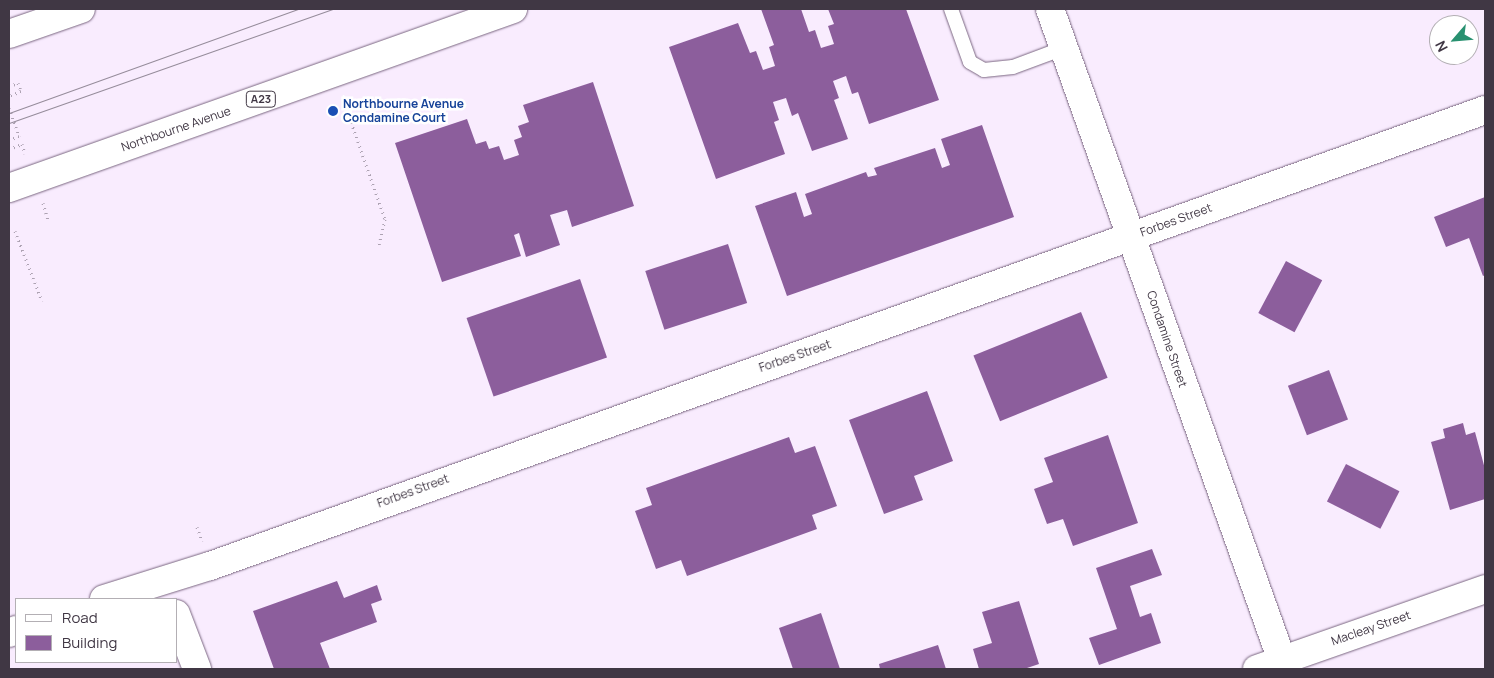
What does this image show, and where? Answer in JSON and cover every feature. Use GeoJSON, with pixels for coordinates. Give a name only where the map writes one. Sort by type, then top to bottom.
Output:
{"type":"FeatureCollection","features":[{"type":"Feature","properties":{"kind":"main road"},"geometry":{"type":"LineString","coordinates":[[9,34],[81,9]]}},
{"type":"Feature","properties":{"kind":"main road","name":"Northbourne Avenue"},"geometry":{"type":"LineString","coordinates":[[9,188],[513,9]]}},
{"type":"Feature","properties":{"kind":"main road","name":"Condamine Street"},"geometry":{"type":"LineString","coordinates":[[1050,9],[1283,664]]}},
{"type":"Feature","properties":{"kind":"main road","name":"Forbes Street"},"geometry":{"type":"LineString","coordinates":[[110,598],[167,589],[210,566],[1485,110]]}},
{"type":"Feature","properties":{"kind":"main road","name":"Macleay Street"},"geometry":{"type":"LineString","coordinates":[[1256,669],[1283,664],[1485,588]]}},
{"type":"Feature","properties":{"kind":"main road"},"geometry":{"type":"LineString","coordinates":[[178,619],[197,669]]}},
{"type":"Feature","properties":{"kind":"lane"},"geometry":{"type":"LineString","coordinates":[[951,9],[970,62],[984,70],[1013,67],[1064,48]]}},
{"type":"Feature","properties":{"kind":"path"},"geometry":{"type":"LineString","coordinates":[[9,86],[18,83],[21,91],[9,96]]}},
{"type":"Feature","properties":{"kind":"path"},"geometry":{"type":"LineString","coordinates":[[9,108],[19,136],[9,140]]}},
{"type":"Feature","properties":{"kind":"path"},"geometry":{"type":"LineString","coordinates":[[348,113],[385,219],[379,245]]}},
{"type":"Feature","properties":{"kind":"path"},"geometry":{"type":"LineString","coordinates":[[14,231],[42,301]]}},
{"type":"Feature","properties":{"kind":"path"},"geometry":{"type":"LineString","coordinates":[[197,526],[204,548]]}},
{"type":"Feature","properties":{"kind":"building"},"geometry":{"type":"Polygon","coordinates":[[[761,9],[801,9],[809,32],[815,30],[821,48],[834,44],[828,26],[834,24],[828,9],[906,9],[939,100],[869,124],[858,92],[852,94],[846,76],[833,81],[839,98],[834,100],[848,139],[812,151],[798,113],[792,116],[786,98],[773,102],[779,120],[774,122],[785,154],[716,179],[669,47],[738,23],[750,53],[756,51],[763,70],[775,66],[769,47],[774,45],[761,9]]]}},
{"type":"Feature","properties":{"kind":"building"},"geometry":{"type":"Polygon","coordinates":[[[593,82],[634,206],[572,227],[567,210],[550,215],[560,245],[526,257],[519,233],[514,235],[521,256],[442,282],[395,143],[467,119],[476,144],[486,141],[489,149],[499,146],[504,160],[519,155],[514,140],[522,137],[518,126],[529,122],[523,105],[593,82]]]}},
{"type":"Feature","properties":{"kind":"building"},"geometry":{"type":"Polygon","coordinates":[[[982,125],[1014,217],[787,296],[755,206],[796,192],[804,217],[812,214],[805,194],[866,172],[868,177],[877,175],[874,168],[935,148],[942,168],[950,165],[941,139],[982,125]]]}},
{"type":"Feature","properties":{"kind":"building"},"geometry":{"type":"Polygon","coordinates":[[[1485,197],[1485,275],[1483,276],[1469,238],[1446,247],[1434,217],[1485,197]]]}},
{"type":"Feature","properties":{"kind":"building"},"geometry":{"type":"Polygon","coordinates":[[[728,244],[747,303],[664,330],[645,271],[728,244]]]}},
{"type":"Feature","properties":{"kind":"building"},"geometry":{"type":"Polygon","coordinates":[[[1286,261],[1322,280],[1295,332],[1258,313],[1286,261]]]}},
{"type":"Feature","properties":{"kind":"building"},"geometry":{"type":"Polygon","coordinates":[[[580,279],[607,357],[494,397],[467,318],[580,279]]]}},
{"type":"Feature","properties":{"kind":"building"},"geometry":{"type":"Polygon","coordinates":[[[1081,312],[1108,378],[1000,421],[973,355],[1081,312]]]}},
{"type":"Feature","properties":{"kind":"building"},"geometry":{"type":"Polygon","coordinates":[[[1329,370],[1348,419],[1307,435],[1288,386],[1329,370]]]}},
{"type":"Feature","properties":{"kind":"building"},"geometry":{"type":"Polygon","coordinates":[[[927,391],[953,461],[914,476],[923,500],[884,514],[849,420],[927,391]]]}},
{"type":"Feature","properties":{"kind":"building"},"geometry":{"type":"Polygon","coordinates":[[[1463,423],[1466,435],[1475,432],[1485,469],[1485,499],[1450,510],[1431,442],[1445,438],[1443,429],[1463,423]]]}},
{"type":"Feature","properties":{"kind":"building"},"geometry":{"type":"Polygon","coordinates":[[[1108,435],[1138,523],[1073,546],[1063,519],[1047,524],[1034,489],[1053,482],[1044,458],[1108,435]]]}},
{"type":"Feature","properties":{"kind":"building"},"geometry":{"type":"Polygon","coordinates":[[[789,437],[795,453],[815,446],[837,506],[812,515],[817,529],[687,576],[681,560],[656,569],[635,511],[652,505],[646,488],[789,437]]]}},
{"type":"Feature","properties":{"kind":"building"},"geometry":{"type":"Polygon","coordinates":[[[1346,464],[1399,491],[1380,529],[1327,501],[1346,464]]]}},
{"type":"Feature","properties":{"kind":"building"},"geometry":{"type":"Polygon","coordinates":[[[1152,549],[1162,575],[1130,586],[1140,617],[1151,613],[1161,643],[1099,665],[1089,638],[1117,629],[1096,568],[1152,549]]]}},
{"type":"Feature","properties":{"kind":"building"},"geometry":{"type":"Polygon","coordinates":[[[337,581],[344,598],[377,585],[382,600],[371,604],[377,622],[320,643],[330,669],[274,669],[253,611],[337,581]]]}},
{"type":"Feature","properties":{"kind":"building"},"geometry":{"type":"Polygon","coordinates":[[[1019,601],[1039,664],[1024,669],[979,669],[973,649],[992,643],[982,612],[1019,601]]]}},
{"type":"Feature","properties":{"kind":"building"},"geometry":{"type":"Polygon","coordinates":[[[821,613],[840,669],[793,669],[779,628],[821,613]]]}},
{"type":"Feature","properties":{"kind":"building"},"geometry":{"type":"Polygon","coordinates":[[[938,645],[946,669],[880,669],[879,664],[938,645]]]}},
{"type":"Feature","properties":{"kind":"tram line"},"geometry":{"type":"LineString","coordinates":[[9,113],[298,9]]}},
{"type":"Feature","properties":{"kind":"tram line"},"geometry":{"type":"LineString","coordinates":[[9,123],[332,9]]}},
{"type":"Feature","properties":{"kind":"place","name":"Northbourne Avenue Condamine Court"},"geometry":{"type":"Point","coordinates":[333,111]}}]}
